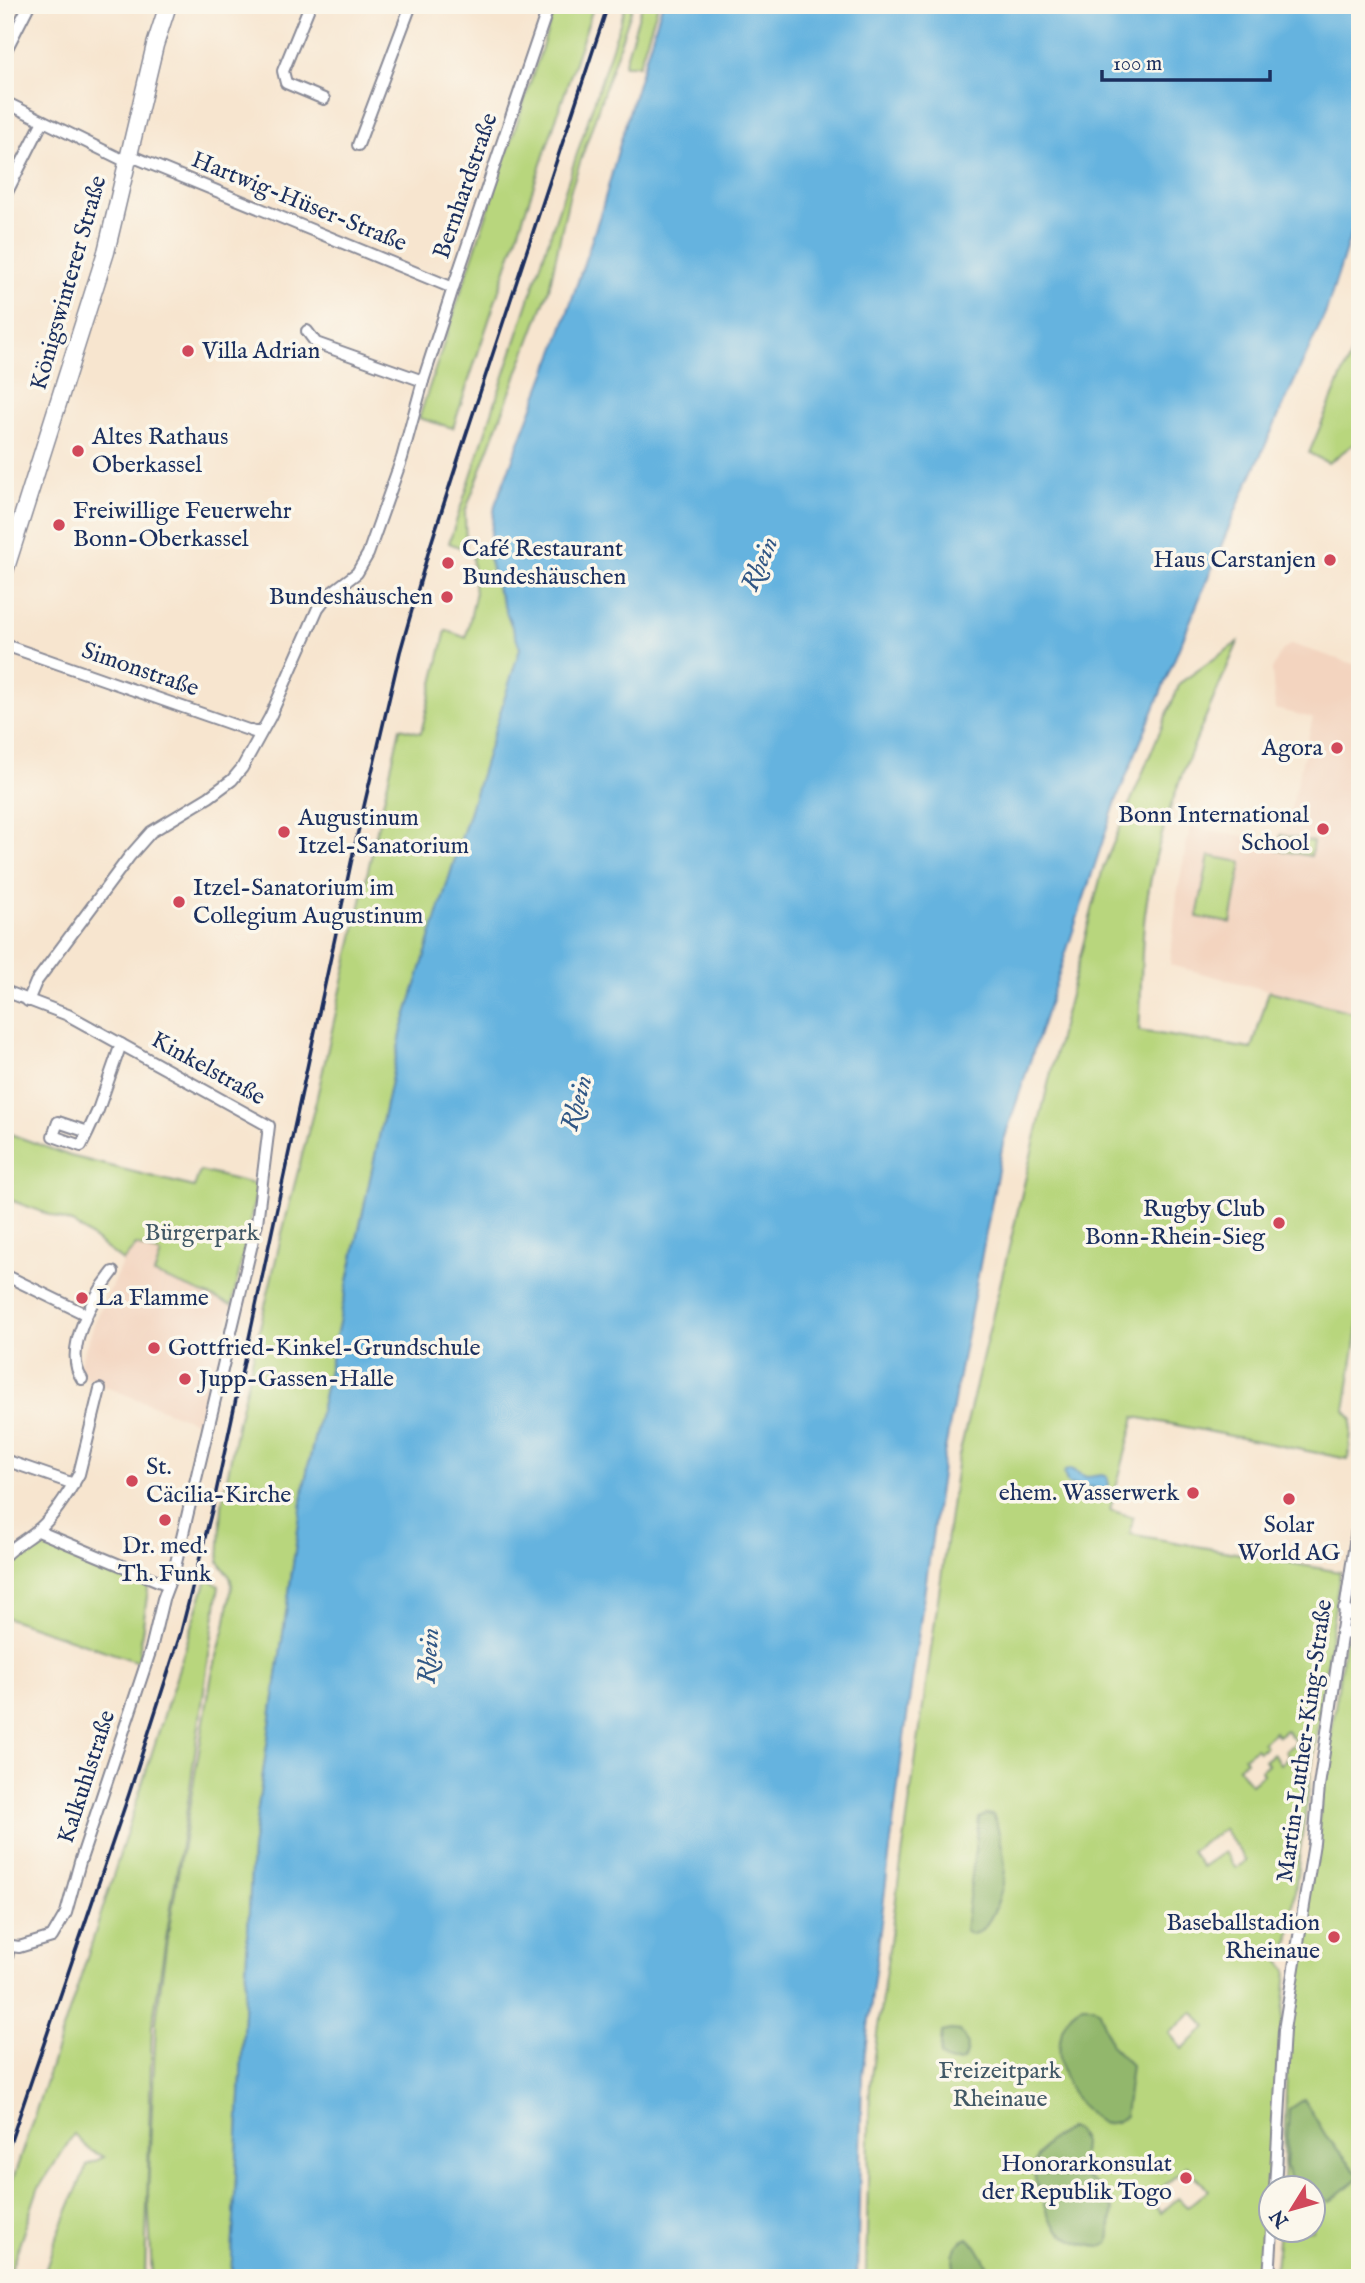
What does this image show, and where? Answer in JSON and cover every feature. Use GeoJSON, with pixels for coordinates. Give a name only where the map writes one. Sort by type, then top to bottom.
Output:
{"type":"FeatureCollection","features":[{"type":"Feature","properties":{"kind":"main road","name":"Königswinterer Straße"},"geometry":{"type":"LineString","coordinates":[[5,571],[106,252],[155,45],[168,5]]}},
{"type":"Feature","properties":{"kind":"street"},"geometry":{"type":"LineString","coordinates":[[5,52],[29,5]]}},
{"type":"Feature","properties":{"kind":"street"},"geometry":{"type":"LineString","coordinates":[[310,5],[283,71],[286,83],[324,99]]}},
{"type":"Feature","properties":{"kind":"street"},"geometry":{"type":"LineString","coordinates":[[358,145],[411,5]]}},
{"type":"Feature","properties":{"kind":"street","name":"Bernhardstraße"},"geometry":{"type":"LineString","coordinates":[[28,1001],[36,982],[129,857],[151,832],[209,797],[243,768],[318,608],[327,596],[357,573],[368,554],[402,458],[453,288],[549,5]]}},
{"type":"Feature","properties":{"kind":"street","name":"Hartwig-Hüser-Straße"},"geometry":{"type":"LineString","coordinates":[[5,102],[128,158],[453,288]]}},
{"type":"Feature","properties":{"kind":"street"},"geometry":{"type":"LineString","coordinates":[[5,195],[43,121]]}},
{"type":"Feature","properties":{"kind":"street"},"geometry":{"type":"LineString","coordinates":[[307,331],[316,343],[423,381]]}},
{"type":"Feature","properties":{"kind":"street","name":"Simonstraße"},"geometry":{"type":"LineString","coordinates":[[5,645],[254,732],[261,732]]}},
{"type":"Feature","properties":{"kind":"street","name":"Kinkelstraße"},"geometry":{"type":"LineString","coordinates":[[5,991],[68,1016],[269,1126],[257,1223],[209,1431],[175,1567],[168,1585]]}},
{"type":"Feature","properties":{"kind":"street"},"geometry":{"type":"LineString","coordinates":[[88,1132],[99,1110],[121,1044]]}},
{"type":"Feature","properties":{"kind":"street"},"geometry":{"type":"LineString","coordinates":[[82,1379],[75,1365],[85,1314],[113,1272]]}},
{"type":"Feature","properties":{"kind":"street"},"geometry":{"type":"LineString","coordinates":[[5,1275],[85,1314]]}},
{"type":"Feature","properties":{"kind":"street"},"geometry":{"type":"LineString","coordinates":[[5,1555],[38,1531],[74,1484],[79,1474],[100,1389]]}},
{"type":"Feature","properties":{"kind":"street"},"geometry":{"type":"LineString","coordinates":[[5,1460],[74,1484]]}},
{"type":"Feature","properties":{"kind":"street","name":"Martin-Luther-King-Straße"},"geometry":{"type":"LineString","coordinates":[[1276,2174],[1284,2030],[1314,1843],[1319,1786],[1360,1509]]}},
{"type":"Feature","properties":{"kind":"street"},"geometry":{"type":"LineString","coordinates":[[38,1531],[168,1585]]}},
{"type":"Feature","properties":{"kind":"street","name":"Kalkuhlstraße"},"geometry":{"type":"LineString","coordinates":[[5,1971],[7,1946],[37,1943],[52,1937],[66,1913],[80,1862],[151,1649],[168,1585]]}},
{"type":"Feature","properties":{"kind":"street"},"geometry":{"type":"LineString","coordinates":[[1344,1609],[1360,1622]]}},
{"type":"Feature","properties":{"kind":"street"},"geometry":{"type":"LineString","coordinates":[[1341,1632],[1360,1636]]}},
{"type":"Feature","properties":{"kind":"street"},"geometry":{"type":"LineString","coordinates":[[1269,2278],[1271,2244]]}},
{"type":"Feature","properties":{"kind":"shaded area","name":"Bonn International School"},"geometry":{"type":"Polygon","coordinates":[[[1291,644],[1360,666],[1360,1014],[1170,965],[1177,895],[1190,827],[1277,841],[1280,831],[1285,832],[1313,718],[1275,709],[1272,670],[1281,652],[1291,644]]]}},
{"type":"Feature","properties":{"kind":"shaded area","name":"Gottfried-Kinkel-Grundschule"},"geometry":{"type":"Polygon","coordinates":[[[136,1245],[162,1254],[155,1274],[232,1305],[203,1425],[96,1383],[85,1376],[79,1365],[123,1261],[136,1245]]]}},
{"type":"Feature","properties":{"kind":"green space"},"geometry":{"type":"Polygon","coordinates":[[[556,5],[594,5],[453,428],[419,418],[556,5]]]}},
{"type":"Feature","properties":{"kind":"green space"},"geometry":{"type":"Polygon","coordinates":[[[626,5],[633,5],[570,192],[549,289],[465,512],[466,550],[449,543],[626,5]]]}},
{"type":"Feature","properties":{"kind":"green space"},"geometry":{"type":"Polygon","coordinates":[[[642,5],[658,5],[639,65],[624,65],[642,5]]]}},
{"type":"Feature","properties":{"kind":"green space"},"geometry":{"type":"Polygon","coordinates":[[[1360,333],[1360,444],[1355,443],[1328,463],[1309,453],[1360,333]]]}},
{"type":"Feature","properties":{"kind":"green space"},"geometry":{"type":"Polygon","coordinates":[[[472,552],[488,553],[497,589],[521,647],[402,1030],[305,1481],[252,1849],[231,2278],[152,2278],[148,2193],[156,2021],[167,1939],[212,1674],[225,1627],[232,1585],[230,1577],[219,1562],[222,1505],[237,1426],[316,1101],[400,728],[421,733],[446,630],[466,638],[475,596],[472,552]]]}},
{"type":"Feature","properties":{"kind":"green space","name":"Freizeitpark Rheinaue"},"geometry":{"type":"Polygon","coordinates":[[[1238,642],[1195,741],[1159,843],[1145,914],[1139,1031],[1252,1049],[1269,991],[1360,1014],[1360,1315],[1345,1411],[1352,1419],[1348,1459],[1135,1417],[1110,1510],[1133,1517],[1130,1534],[1340,1572],[1289,1943],[1277,1958],[1287,1970],[1269,2174],[1256,2174],[1256,2244],[1263,2244],[1260,2278],[866,2278],[870,2084],[957,1464],[1063,1022],[1103,868],[1180,683],[1238,642]],[[1286,1730],[1278,1736],[1275,1732],[1263,1742],[1266,1746],[1259,1751],[1256,1748],[1244,1757],[1246,1761],[1238,1767],[1251,1784],[1263,1774],[1261,1770],[1268,1764],[1265,1760],[1273,1754],[1280,1764],[1289,1757],[1285,1751],[1296,1742],[1286,1730]],[[1224,1829],[1191,1851],[1202,1867],[1224,1852],[1236,1868],[1246,1861],[1224,1829]],[[1193,2012],[1169,2033],[1182,2049],[1207,2027],[1193,2012]],[[1187,2166],[1149,2199],[1161,2213],[1178,2198],[1187,2207],[1208,2190],[1187,2166]]]}},
{"type":"Feature","properties":{"kind":"green space"},"geometry":{"type":"Polygon","coordinates":[[[1281,835],[1313,842],[1311,856],[1278,850],[1281,835]]]}},
{"type":"Feature","properties":{"kind":"green space"},"geometry":{"type":"Polygon","coordinates":[[[1209,856],[1242,862],[1231,923],[1197,917],[1209,856]]]}},
{"type":"Feature","properties":{"kind":"green space","name":"Bürgerpark"},"geometry":{"type":"Polygon","coordinates":[[[5,1132],[70,1156],[194,1187],[200,1171],[258,1185],[232,1305],[154,1274],[161,1254],[136,1245],[123,1261],[74,1224],[5,1198],[5,1132]]]}},
{"type":"Feature","properties":{"kind":"green space"},"geometry":{"type":"Polygon","coordinates":[[[47,1544],[146,1583],[148,1589],[138,1662],[5,1617],[5,1566],[23,1548],[47,1544]]]}},
{"type":"Feature","properties":{"kind":"green space"},"geometry":{"type":"Polygon","coordinates":[[[207,1579],[219,1586],[152,2026],[145,2278],[43,2278],[55,2241],[87,2165],[104,2157],[89,2150],[74,2134],[38,2189],[8,2278],[5,2278],[5,2203],[87,1958],[207,1579]]]}},
{"type":"Feature","properties":{"kind":"green space","name":"Baseballstadion Rheinaue"},"geometry":{"type":"Polygon","coordinates":[[[1345,1639],[1360,1643],[1360,2278],[1274,2278],[1278,2244],[1326,2244],[1326,2174],[1283,2174],[1288,2029],[1345,1639]]]}},
{"type":"Feature","properties":{"kind":"green space"},"geometry":{"type":"Polygon","coordinates":[[[986,1814],[993,1815],[997,1825],[1005,1869],[996,1908],[985,1925],[972,1934],[965,1930],[979,1818],[986,1814]]]}},
{"type":"Feature","properties":{"kind":"green space"},"geometry":{"type":"Polygon","coordinates":[[[1082,2006],[1093,2006],[1099,2011],[1111,2045],[1131,2065],[1125,2116],[1116,2122],[1103,2124],[1082,2106],[1062,2071],[1062,2030],[1069,2016],[1082,2006]]]}},
{"type":"Feature","properties":{"kind":"green space"},"geometry":{"type":"Polygon","coordinates":[[[960,2031],[965,2039],[967,2049],[963,2061],[951,2062],[940,2056],[942,2032],[960,2031]]]}},
{"type":"Feature","properties":{"kind":"green space"},"geometry":{"type":"Polygon","coordinates":[[[1304,2099],[1326,2136],[1360,2176],[1330,2202],[1326,2200],[1326,2174],[1288,2174],[1286,2166],[1289,2109],[1304,2099]]]}},
{"type":"Feature","properties":{"kind":"green space"},"geometry":{"type":"Polygon","coordinates":[[[1069,2128],[1077,2131],[1083,2142],[1081,2168],[1086,2177],[1099,2187],[1113,2209],[1109,2242],[1101,2247],[1069,2238],[1054,2225],[1035,2180],[1034,2170],[1038,2154],[1055,2136],[1069,2128]]]}},
{"type":"Feature","properties":{"kind":"green space"},"geometry":{"type":"Polygon","coordinates":[[[968,2238],[976,2246],[995,2278],[956,2278],[953,2254],[958,2245],[968,2238]]]}},
{"type":"Feature","properties":{"kind":"water","name":"Rhein"},"geometry":{"type":"Polygon","coordinates":[[[662,5],[1360,5],[1360,217],[1350,237],[1326,312],[1238,505],[1116,801],[1003,1143],[943,1460],[903,1745],[862,2076],[857,2278],[231,2278],[252,1849],[305,1481],[402,1030],[520,648],[497,588],[488,553],[495,505],[556,347],[602,209],[662,5]]]}},
{"type":"Feature","properties":{"kind":"water"},"geometry":{"type":"Polygon","coordinates":[[[1070,1469],[1086,1477],[1107,1477],[1107,1490],[1068,1484],[1064,1474],[1070,1469]]]}},
{"type":"Feature","properties":{"kind":"railway"},"geometry":{"type":"LineString","coordinates":[[5,2158],[181,1632],[213,1506],[354,849],[400,652],[463,444],[608,5]]}},
{"type":"Feature","properties":{"kind":"place","name":"Villa Adrian"},"geometry":{"type":"Point","coordinates":[188,351]}},
{"type":"Feature","properties":{"kind":"place","name":"Altes Rathaus Oberkassel"},"geometry":{"type":"Point","coordinates":[78,451]}},
{"type":"Feature","properties":{"kind":"place","name":"Freiwillige Feuerwehr Bonn-Oberkassel"},"geometry":{"type":"Point","coordinates":[59,525]}},
{"type":"Feature","properties":{"kind":"place","name":"Haus Carstanjen"},"geometry":{"type":"Point","coordinates":[1330,560]}},
{"type":"Feature","properties":{"kind":"place","name":"Café Restaurant Bundeshäuschen"},"geometry":{"type":"Point","coordinates":[448,563]}},
{"type":"Feature","properties":{"kind":"place","name":"Bundeshäuschen"},"geometry":{"type":"Point","coordinates":[447,597]}},
{"type":"Feature","properties":{"kind":"place","name":"Agora"},"geometry":{"type":"Point","coordinates":[1337,748]}},
{"type":"Feature","properties":{"kind":"place","name":"Bonn International School"},"geometry":{"type":"Point","coordinates":[1323,829]}},
{"type":"Feature","properties":{"kind":"place","name":"Augustinum Itzel-Sanatorium"},"geometry":{"type":"Point","coordinates":[284,832]}},
{"type":"Feature","properties":{"kind":"place","name":"Itzel-Sanatorium im Collegium Augustinum"},"geometry":{"type":"Point","coordinates":[179,902]}},
{"type":"Feature","properties":{"kind":"place","name":"Rugby Club Bonn-Rhein-Sieg"},"geometry":{"type":"Point","coordinates":[1279,1223]}},
{"type":"Feature","properties":{"kind":"place","name":"La Flamme"},"geometry":{"type":"Point","coordinates":[82,1298]}},
{"type":"Feature","properties":{"kind":"place","name":"Gottfried-Kinkel-Grundschule"},"geometry":{"type":"Point","coordinates":[154,1348]}},
{"type":"Feature","properties":{"kind":"place","name":"Jupp-Gassen-Halle"},"geometry":{"type":"Point","coordinates":[185,1379]}},
{"type":"Feature","properties":{"kind":"place","name":"St. Cäcilia-Kirche"},"geometry":{"type":"Point","coordinates":[132,1481]}},
{"type":"Feature","properties":{"kind":"place","name":"ehem. Wasserwerk"},"geometry":{"type":"Point","coordinates":[1193,1493]}},
{"type":"Feature","properties":{"kind":"place","name":"Solar World AG"},"geometry":{"type":"Point","coordinates":[1289,1499]}},
{"type":"Feature","properties":{"kind":"place","name":"Dr. med. Th. Funk"},"geometry":{"type":"Point","coordinates":[165,1520]}},
{"type":"Feature","properties":{"kind":"place","name":"Baseballstadion Rheinaue"},"geometry":{"type":"Point","coordinates":[1334,1937]}},
{"type":"Feature","properties":{"kind":"place","name":"Honorarkonsulat der Republik Togo"},"geometry":{"type":"Point","coordinates":[1186,2178]}}]}
